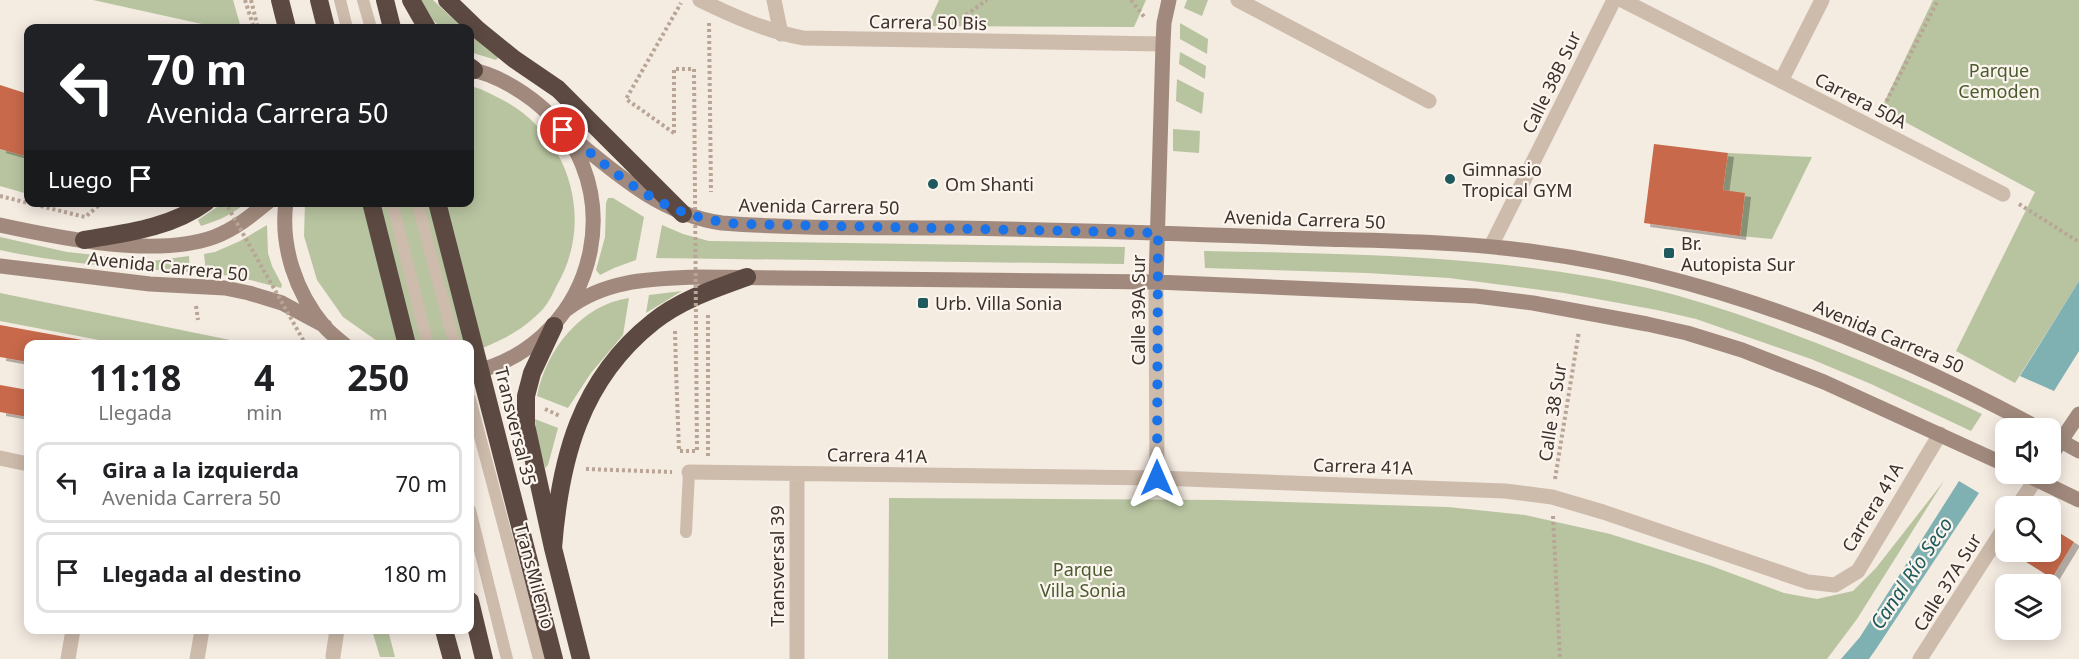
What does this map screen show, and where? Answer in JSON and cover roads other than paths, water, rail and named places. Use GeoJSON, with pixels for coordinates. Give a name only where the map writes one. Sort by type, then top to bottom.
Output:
{"type":"FeatureCollection","features":[{"type":"Feature","properties":{"kind":"highway"},"geometry":{"type":"LineString","coordinates":[[271,0],[274,24]]}},
{"type":"Feature","properties":{"kind":"highway"},"geometry":{"type":"LineString","coordinates":[[280,0],[286,24]]}},
{"type":"Feature","properties":{"kind":"highway"},"geometry":{"type":"LineString","coordinates":[[319,0],[325,24]]}},
{"type":"Feature","properties":{"kind":"highway"},"geometry":{"type":"LineString","coordinates":[[385,0],[391,24]]}},
{"type":"Feature","properties":{"kind":"highway"},"geometry":{"type":"LineString","coordinates":[[411,0],[425,24]]}},
{"type":"Feature","properties":{"kind":"highway"},"geometry":{"type":"LineString","coordinates":[[447,0],[472,24]]}},
{"type":"Feature","properties":{"kind":"highway"},"geometry":{"type":"LineString","coordinates":[[474,26],[514,59],[558,89],[683,214]]}},
{"type":"Feature","properties":{"kind":"highway"},"geometry":{"type":"LineString","coordinates":[[84,240],[160,225],[188,214],[198,207]]}},
{"type":"Feature","properties":{"kind":"highway"},"geometry":{"type":"LineString","coordinates":[[372,207],[405,340]]}},
{"type":"Feature","properties":{"kind":"highway","name":"Transversal 35"},"geometry":{"type":"LineString","coordinates":[[438,207],[472,340]]}},
{"type":"Feature","properties":{"kind":"highway"},"geometry":{"type":"LineString","coordinates":[[553,548],[559,485],[578,423],[591,392],[609,366],[631,341],[654,321],[674,308],[698,295],[747,277]]}},
{"type":"Feature","properties":{"kind":"highway"},"geometry":{"type":"LineString","coordinates":[[554,326],[532,373],[525,411],[528,441],[581,659]]}},
{"type":"Feature","properties":{"kind":"highway","name":"Transversal 35"},"geometry":{"type":"LineString","coordinates":[[474,347],[554,659]]}},
{"type":"Feature","properties":{"kind":"highway"},"geometry":{"type":"LineString","coordinates":[[474,618],[484,659]]}},
{"type":"Feature","properties":{"kind":"highway"},"geometry":{"type":"LineString","coordinates":[[445,634],[452,659]]}},
{"type":"Feature","properties":{"kind":"main road","name":"Calle 39A Sur"},"geometry":{"type":"LineString","coordinates":[[1156,282],[1164,22],[1169,0]]}},
{"type":"Feature","properties":{"kind":"main road"},"geometry":{"type":"LineString","coordinates":[[474,70],[508,83],[539,103],[563,130],[579,157],[590,187],[593,218],[591,250],[582,280],[567,309],[554,326],[525,351],[491,368],[474,372]]}},
{"type":"Feature","properties":{"kind":"main road","name":"Avenida Carrera 50"},"geometry":{"type":"LineString","coordinates":[[563,130],[640,191],[683,214],[712,222],[1158,233],[1491,246],[1599,262],[1730,296],[1844,335],[1915,366],[2020,418]]}},
{"type":"Feature","properties":{"kind":"main road","name":"Avenida Carrera 50"},"geometry":{"type":"LineString","coordinates":[[0,225],[84,240],[165,247],[198,242],[231,230],[261,207]]}},
{"type":"Feature","properties":{"kind":"main road"},"geometry":{"type":"LineString","coordinates":[[285,207],[284,217],[288,256],[302,294],[325,326],[340,340]]}},
{"type":"Feature","properties":{"kind":"main road","name":"Avenida Carrera 50"},"geometry":{"type":"LineString","coordinates":[[0,266],[150,284],[225,288],[282,303],[325,326]]}},
{"type":"Feature","properties":{"kind":"main road"},"geometry":{"type":"LineString","coordinates":[[567,309],[578,300],[612,285],[643,279],[747,277],[1156,282],[1476,296],[1533,303],[1647,324],[1742,350],[1824,382],[1995,460]]}},
{"type":"Feature","properties":{"kind":"main road"},"geometry":{"type":"LineString","coordinates":[[2061,433],[2079,414]]}},
{"type":"Feature","properties":{"kind":"main road"},"geometry":{"type":"LineString","coordinates":[[2061,441],[2079,451]]}},
{"type":"Feature","properties":{"kind":"main road"},"geometry":{"type":"LineString","coordinates":[[2048,484],[2079,500]]}},
{"type":"Feature","properties":{"kind":"street"},"geometry":{"type":"LineString","coordinates":[[774,0],[782,34]]}},
{"type":"Feature","properties":{"kind":"street"},"geometry":{"type":"LineString","coordinates":[[1238,0],[1429,101]]}},
{"type":"Feature","properties":{"kind":"street","name":"Calle 38B Sur"},"geometry":{"type":"LineString","coordinates":[[1491,246],[1614,0]]}},
{"type":"Feature","properties":{"kind":"street","name":"Carrera 50A"},"geometry":{"type":"LineString","coordinates":[[1622,0],[2003,194]]}},
{"type":"Feature","properties":{"kind":"street"},"geometry":{"type":"LineString","coordinates":[[1781,81],[1822,0]]}},
{"type":"Feature","properties":{"kind":"street","name":"Carrera 50 Bis"},"geometry":{"type":"LineString","coordinates":[[704,2],[745,21],[782,34],[826,40],[1163,44]]}},
{"type":"Feature","properties":{"kind":"street","name":"Calle 39A Sur"},"geometry":{"type":"LineString","coordinates":[[1156,282],[1157,478]]}},
{"type":"Feature","properties":{"kind":"street","name":"Carrera 41A"},"geometry":{"type":"LineString","coordinates":[[689,472],[1157,478],[1505,491],[1552,497],[1603,512],[1808,582],[1834,585],[1858,571],[1940,434]]}},
{"type":"Feature","properties":{"kind":"street"},"geometry":{"type":"LineString","coordinates":[[0,459],[24,463]]}},
{"type":"Feature","properties":{"kind":"street","name":"Transversal 39"},"geometry":{"type":"LineString","coordinates":[[796,659],[797,474]]}},
{"type":"Feature","properties":{"kind":"street","name":"Calle 37A Sur"},"geometry":{"type":"LineString","coordinates":[[1920,659],[1995,542]]}},
{"type":"Feature","properties":{"kind":"street"},"geometry":{"type":"LineString","coordinates":[[68,659],[72,634]]}},
{"type":"Feature","properties":{"kind":"street"},"geometry":{"type":"LineString","coordinates":[[197,659],[201,634]]}},
{"type":"Feature","properties":{"kind":"street"},"geometry":{"type":"LineString","coordinates":[[333,656],[336,634]]}},
{"type":"Feature","properties":{"kind":"lane"},"geometry":{"type":"LineString","coordinates":[[340,0],[346,24]]}},
{"type":"Feature","properties":{"kind":"lane"},"geometry":{"type":"LineString","coordinates":[[363,0],[370,24]]}},
{"type":"Feature","properties":{"kind":"lane"},"geometry":{"type":"LineString","coordinates":[[393,207],[427,340]]}},
{"type":"Feature","properties":{"kind":"lane"},"geometry":{"type":"LineString","coordinates":[[418,207],[454,340]]}},
{"type":"Feature","properties":{"kind":"lane","name":"TransMilenio"},"geometry":{"type":"LineString","coordinates":[[474,414],[539,659]]}},
{"type":"Feature","properties":{"kind":"lane"},"geometry":{"type":"LineString","coordinates":[[686,532],[689,472]]}},
{"type":"Feature","properties":{"kind":"lane"},"geometry":{"type":"LineString","coordinates":[[474,526],[507,659]]}},
{"type":"Feature","properties":{"kind":"water"},"geometry":{"type":"Polygon","coordinates":[[[2079,281],[2079,351],[2054,391],[2020,376],[2079,281]]]}},
{"type":"Feature","properties":{"kind":"water","name":"Canal Río Seco"},"geometry":{"type":"Polygon","coordinates":[[[1959,481],[1979,493],[1876,649],[1869,659],[1841,659],[1860,637],[1959,481]]]}},
{"type":"Feature","properties":{"kind":"place","name":"Gimnasio Tropical GYM"},"geometry":{"type":"Point","coordinates":[1450,179]}},
{"type":"Feature","properties":{"kind":"place","name":"Om Shanti"},"geometry":{"type":"Point","coordinates":[933,184]}},
{"type":"Feature","properties":{"kind":"place","name":"Br. Autopista Sur"},"geometry":{"type":"Point","coordinates":[1669,253]}},
{"type":"Feature","properties":{"kind":"place","name":"Urb. Villa Sonia"},"geometry":{"type":"Point","coordinates":[923,303]}},
{"type":"Feature","properties":{"kind":"park label","name":"Parque Cemoden"},"geometry":{"type":"Point","coordinates":[1999,80]}},
{"type":"Feature","properties":{"kind":"park label","name":"Parque Villa Sonia"},"geometry":{"type":"Point","coordinates":[1083,579]}}]}
